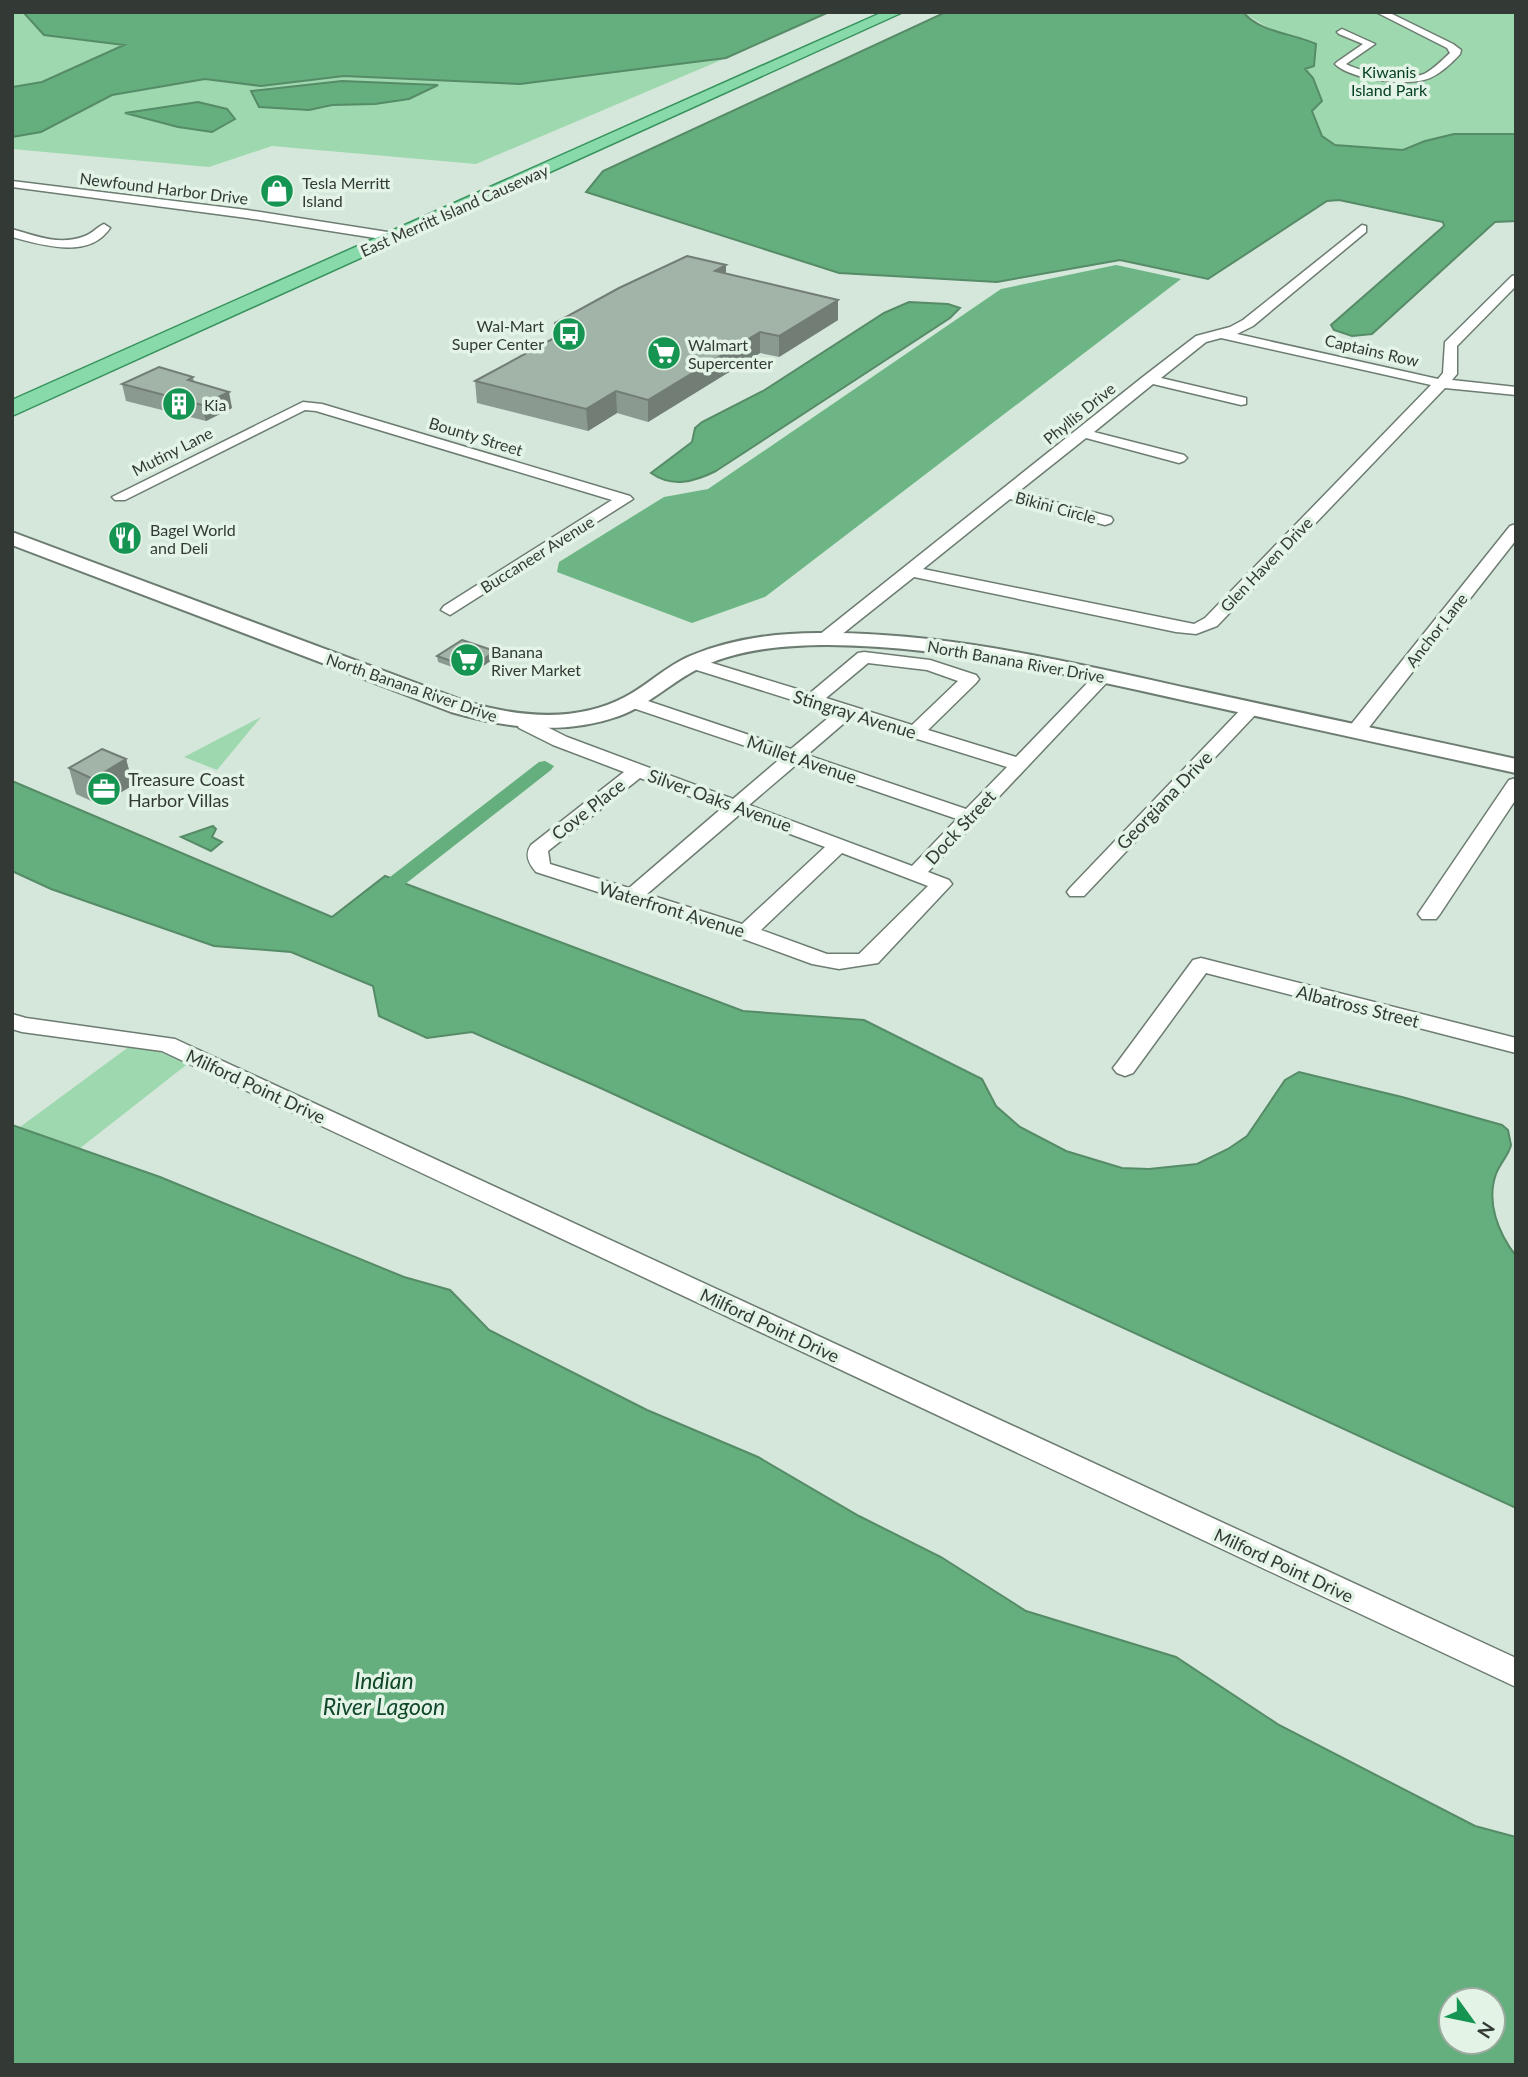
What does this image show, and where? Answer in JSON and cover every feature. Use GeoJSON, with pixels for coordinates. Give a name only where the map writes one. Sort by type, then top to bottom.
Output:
{"type":"FeatureCollection","features":[{"type":"Feature","properties":{"kind":"main road","name":"East Merritt Island Causeway"},"geometry":{"type":"LineString","coordinates":[[12,391],[871,12]]}},
{"type":"Feature","properties":{"kind":"main road","name":"East Merritt Island Causeway"},"geometry":{"type":"LineString","coordinates":[[12,409],[896,12]]}},
{"type":"Feature","properties":{"kind":"street"},"geometry":{"type":"LineString","coordinates":[[1353,25],[1342,32],[1370,44],[1340,64],[1353,72],[1390,78],[1424,77],[1455,54],[1456,50],[1450,46],[1378,12],[1364,19]]}},
{"type":"Feature","properties":{"kind":"street","name":"Newfound Harbor Drive"},"geometry":{"type":"LineString","coordinates":[[12,184],[394,237]]}},
{"type":"Feature","properties":{"kind":"street"},"geometry":{"type":"LineString","coordinates":[[12,199],[37,187]]}},
{"type":"Feature","properties":{"kind":"street"},"geometry":{"type":"LineString","coordinates":[[12,233],[58,246],[74,245],[97,236],[104,228]]}},
{"type":"Feature","properties":{"kind":"street","name":"Phyllis Drive"},"geometry":{"type":"LineString","coordinates":[[825,639],[1200,339],[1248,323],[1362,229]]}},
{"type":"Feature","properties":{"kind":"street","name":"Glen Haven Drive"},"geometry":{"type":"LineString","coordinates":[[911,571],[1176,627],[1204,626],[1211,622],[1450,374],[1450,345],[1516,279]]}},
{"type":"Feature","properties":{"kind":"street","name":"Captains Row"},"geometry":{"type":"LineString","coordinates":[[1221,334],[1439,383],[1516,391]]}},
{"type":"Feature","properties":{"kind":"street"},"geometry":{"type":"LineString","coordinates":[[1149,379],[1241,401]]}},
{"type":"Feature","properties":{"kind":"street","name":"Mutiny Lane"},"geometry":{"type":"LineString","coordinates":[[120,497],[295,407],[317,407]]}},
{"type":"Feature","properties":{"kind":"street","name":"Bounty Street"},"geometry":{"type":"LineString","coordinates":[[317,407],[625,499]]}},
{"type":"Feature","properties":{"kind":"street"},"geometry":{"type":"LineString","coordinates":[[1082,433],[1179,458]]}},
{"type":"Feature","properties":{"kind":"street","name":"Bikini Circle"},"geometry":{"type":"LineString","coordinates":[[1007,494],[1105,520]]}},
{"type":"Feature","properties":{"kind":"street","name":"Buccaneer Avenue"},"geometry":{"type":"LineString","coordinates":[[450,610],[625,499]]}},
{"type":"Feature","properties":{"kind":"street","name":"Anchor Lane"},"geometry":{"type":"LineString","coordinates":[[1356,731],[1516,529]]}},
{"type":"Feature","properties":{"kind":"street","name":"North Banana River Drive"},"geometry":{"type":"LineString","coordinates":[[12,538],[459,707],[526,723],[591,717],[632,702],[693,663],[734,649],[825,639],[949,646],[1516,766]]}},
{"type":"Feature","properties":{"kind":"street"},"geometry":{"type":"LineString","coordinates":[[812,701],[864,657],[930,665],[970,679],[916,732]]}},
{"type":"Feature","properties":{"kind":"street","name":"Stingray Avenue"},"geometry":{"type":"LineString","coordinates":[[693,663],[1018,764]]}},
{"type":"Feature","properties":{"kind":"street","name":"Dock Street"},"geometry":{"type":"LineString","coordinates":[[820,959],[846,964],[870,958],[942,884],[915,874],[1103,677]]}},
{"type":"Feature","properties":{"kind":"street","name":"Mullet Avenue"},"geometry":{"type":"LineString","coordinates":[[632,702],[971,817]]}},
{"type":"Feature","properties":{"kind":"street","name":"Georgiana Drive"},"geometry":{"type":"LineString","coordinates":[[1077,892],[1251,709]]}},
{"type":"Feature","properties":{"kind":"street"},"geometry":{"type":"LineString","coordinates":[[631,897],[846,712]]}},
{"type":"Feature","properties":{"kind":"street","name":"Silver Oaks Avenue"},"geometry":{"type":"LineString","coordinates":[[526,723],[560,741],[915,874]]}},
{"type":"Feature","properties":{"kind":"street","name":"Cove Place"},"geometry":{"type":"LineString","coordinates":[[537,849],[638,770]]}},
{"type":"Feature","properties":{"kind":"street"},"geometry":{"type":"LineString","coordinates":[[1429,914],[1516,784]]}},
{"type":"Feature","properties":{"kind":"street"},"geometry":{"type":"LineString","coordinates":[[746,932],[839,845]]}},
{"type":"Feature","properties":{"kind":"street","name":"Waterfront Avenue"},"geometry":{"type":"LineString","coordinates":[[537,849],[538,862],[543,868],[746,932],[820,959]]}},
{"type":"Feature","properties":{"kind":"street","name":"Albatross Street"},"geometry":{"type":"LineString","coordinates":[[1125,1068],[1201,965],[1516,1046]]}},
{"type":"Feature","properties":{"kind":"street","name":"Milford Point Drive"},"geometry":{"type":"LineString","coordinates":[[12,1021],[22,1025],[167,1044],[1516,1673]]}},
{"type":"Feature","properties":{"kind":"green space"},"geometry":{"type":"Polygon","coordinates":[[[12,12],[23,12],[44,35],[125,45],[42,82],[12,87],[12,12]]]}},
{"type":"Feature","properties":{"kind":"green space","name":"Kiwanis Island Park"},"geometry":{"type":"Polygon","coordinates":[[[1243,12],[1516,12],[1516,134],[1454,134],[1403,150],[1334,145],[1322,136],[1312,110],[1322,100],[1304,69],[1306,39],[1276,33],[1243,12]]]}},
{"type":"Feature","properties":{"kind":"green space"},"geometry":{"type":"Polygon","coordinates":[[[726,58],[476,164],[272,146],[209,167],[12,149],[12,137],[41,132],[112,95],[205,79],[261,86],[344,76],[520,84],[726,58]]]}},
{"type":"Feature","properties":{"kind":"green space"},"geometry":{"type":"Polygon","coordinates":[[[261,717],[217,770],[184,757],[261,717]]]}},
{"type":"Feature","properties":{"kind":"green space"},"geometry":{"type":"Polygon","coordinates":[[[130,1046],[147,1048],[190,1062],[79,1149],[20,1127],[130,1046]]]}},
{"type":"Feature","properties":{"kind":"shaded area"},"geometry":{"type":"Polygon","coordinates":[[[1116,265],[1181,279],[765,597],[692,623],[557,572],[559,562],[664,497],[708,489],[1001,289],[1116,265]]]}},
{"type":"Feature","properties":{"kind":"water"},"geometry":{"type":"Polygon","coordinates":[[[23,12],[829,12],[726,58],[520,84],[344,76],[261,86],[205,79],[112,95],[41,132],[12,137],[12,87],[42,82],[124,45],[44,35],[23,12]]]}},
{"type":"Feature","properties":{"kind":"water"},"geometry":{"type":"Polygon","coordinates":[[[946,12],[1243,12],[1258,24],[1316,44],[1314,66],[1305,69],[1313,78],[1322,101],[1312,111],[1322,136],[1335,145],[1403,150],[1454,134],[1516,134],[1516,221],[1495,222],[1372,334],[1352,336],[1334,330],[1331,325],[1444,226],[1443,222],[1339,200],[1327,201],[1208,279],[1120,260],[997,282],[839,273],[586,192],[603,171],[946,12]]]}},
{"type":"Feature","properties":{"kind":"water"},"geometry":{"type":"Polygon","coordinates":[[[342,81],[438,85],[409,99],[375,104],[332,105],[309,110],[259,107],[251,91],[342,81]]]}},
{"type":"Feature","properties":{"kind":"water"},"geometry":{"type":"Polygon","coordinates":[[[198,102],[227,109],[235,119],[212,132],[178,127],[125,113],[198,102]]]}},
{"type":"Feature","properties":{"kind":"water"},"geometry":{"type":"Polygon","coordinates":[[[909,302],[948,304],[960,308],[950,318],[716,471],[683,482],[667,481],[651,473],[692,442],[695,428],[702,422],[763,391],[884,313],[909,302]]]}},
{"type":"Feature","properties":{"kind":"water"},"geometry":{"type":"Polygon","coordinates":[[[12,781],[332,917],[385,876],[743,1011],[864,1020],[982,1079],[996,1106],[1020,1127],[1066,1151],[1122,1168],[1149,1169],[1197,1164],[1228,1149],[1247,1136],[1285,1080],[1299,1072],[1502,1125],[1508,1130],[1511,1145],[1496,1174],[1492,1195],[1499,1227],[1516,1256],[1516,1508],[596,1086],[472,1032],[427,1038],[379,1016],[373,986],[291,952],[214,946],[51,889],[12,871],[12,781]]]}},
{"type":"Feature","properties":{"kind":"water"},"geometry":{"type":"Polygon","coordinates":[[[213,826],[216,829],[212,837],[222,842],[211,851],[181,837],[213,826]]]}},
{"type":"Feature","properties":{"kind":"water","name":"Indian River Lagoon"},"geometry":{"type":"Polygon","coordinates":[[[12,1125],[160,1177],[404,1277],[450,1290],[489,1330],[647,1410],[758,1457],[859,1516],[941,1557],[1026,1611],[1176,1657],[1279,1725],[1475,1826],[1516,1837],[1516,2065],[12,2065],[12,1125]]]}},
{"type":"Feature","properties":{"kind":"building","name":"Walmart Supercenter"},"geometry":{"type":"Polygon","coordinates":[[[687,256],[726,265],[715,271],[838,300],[779,336],[760,332],[648,400],[616,391],[586,409],[475,381],[558,336],[555,323],[619,288],[687,256]]]}},
{"type":"Feature","properties":{"kind":"building"},"geometry":{"type":"Polygon","coordinates":[[[159,367],[193,377],[188,380],[229,392],[202,405],[122,384],[159,367]]]}},
{"type":"Feature","properties":{"kind":"building","name":"Banana River Market"},"geometry":{"type":"Polygon","coordinates":[[[462,640],[495,651],[471,668],[437,656],[462,640]]]}},
{"type":"Feature","properties":{"kind":"building"},"geometry":{"type":"Polygon","coordinates":[[[102,749],[126,759],[93,779],[69,768],[102,749]]]}},
{"type":"Feature","properties":{"kind":"waterway"},"geometry":{"type":"LineString","coordinates":[[397,881],[545,766]]}},
{"type":"Feature","properties":{"kind":"place","name":"Tesla Merritt Island"},"geometry":{"type":"Point","coordinates":[277,191]}},
{"type":"Feature","properties":{"kind":"place","name":"Wal-Mart Super Center"},"geometry":{"type":"Point","coordinates":[569,334]}},
{"type":"Feature","properties":{"kind":"place","name":"Walmart Supercenter"},"geometry":{"type":"Point","coordinates":[664,353]}},
{"type":"Feature","properties":{"kind":"place","name":"Kia"},"geometry":{"type":"Point","coordinates":[179,404]}},
{"type":"Feature","properties":{"kind":"place","name":"Bagel World and Deli"},"geometry":{"type":"Point","coordinates":[125,538]}},
{"type":"Feature","properties":{"kind":"place","name":"Banana River Market"},"geometry":{"type":"Point","coordinates":[467,660]}},
{"type":"Feature","properties":{"kind":"place","name":"Treasure Coast Harbor Villas"},"geometry":{"type":"Point","coordinates":[104,789]}}]}
